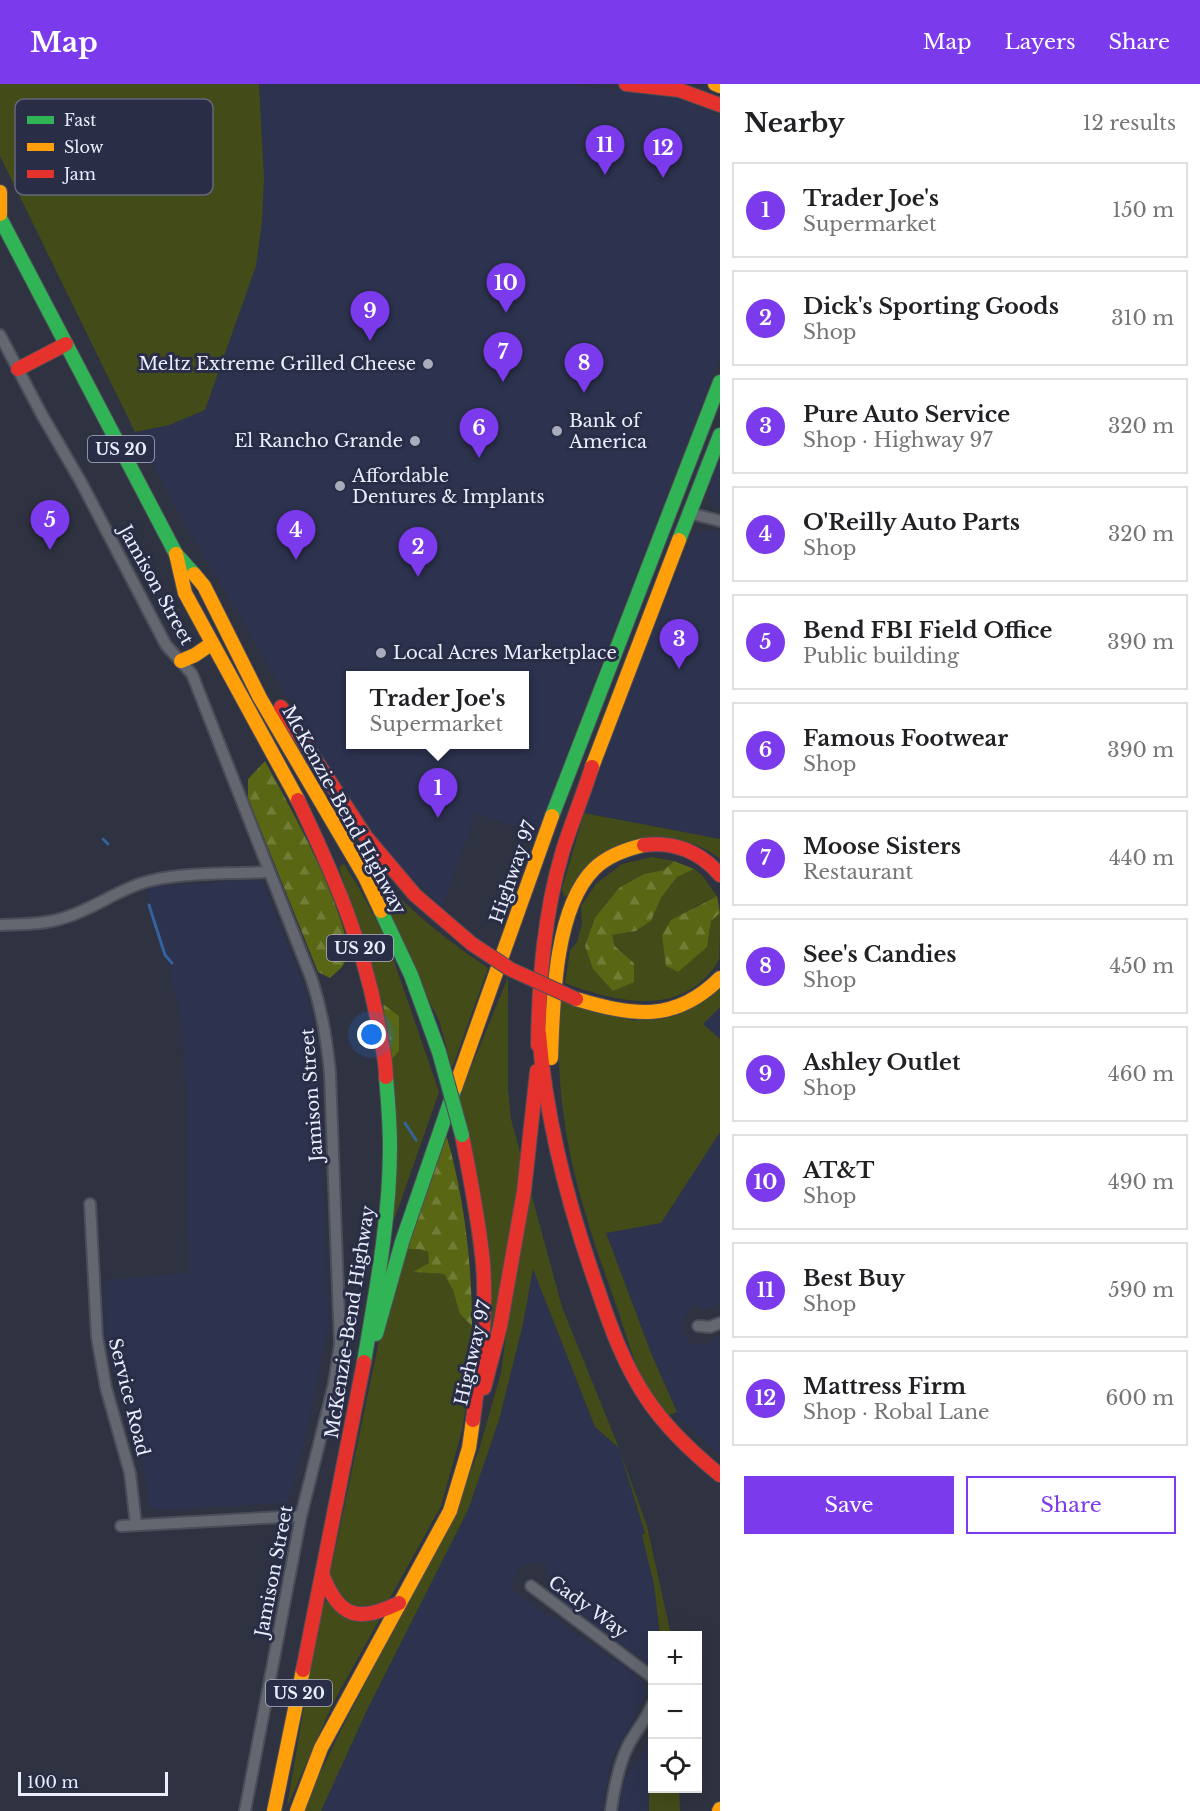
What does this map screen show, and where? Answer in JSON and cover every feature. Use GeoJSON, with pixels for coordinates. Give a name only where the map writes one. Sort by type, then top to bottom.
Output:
{"type":"FeatureCollection","features":[{"type":"Feature","properties":{"kind":"main road"},"geometry":{"type":"LineString","coordinates":[[626,84],[679,90],[720,105]]}},
{"type":"Feature","properties":{"kind":"main road"},"geometry":{"type":"LineString","coordinates":[[715,84],[720,86]]}},
{"type":"Feature","properties":{"kind":"main road","name":"McKenzie-Bend Highway"},"geometry":{"type":"LineString","coordinates":[[0,192],[0,216],[176,554],[204,586],[260,698],[376,898],[411,975],[438,1052],[462,1135],[477,1213],[483,1265],[484,1302],[479,1379],[468,1448],[450,1511],[321,1748],[297,1811]]}},
{"type":"Feature","properties":{"kind":"main road"},"geometry":{"type":"LineString","coordinates":[[18,369],[66,344]]}},
{"type":"Feature","properties":{"kind":"main road","name":"Highway 97"},"geometry":{"type":"LineString","coordinates":[[361,1381],[402,1242],[567,775],[720,382]]}},
{"type":"Feature","properties":{"kind":"main road","name":"Highway 97"},"geometry":{"type":"LineString","coordinates":[[468,1448],[500,1327],[524,1191],[536,1086],[544,935],[563,851],[631,662],[720,435]]}},
{"type":"Feature","properties":{"kind":"main road"},"geometry":{"type":"LineString","coordinates":[[631,662],[645,602],[677,519],[677,512],[672,505]]}},
{"type":"Feature","properties":{"kind":"main road","name":"McKenzie-Bend Highway"},"geometry":{"type":"LineString","coordinates":[[176,554],[185,593],[316,837],[349,916],[373,993],[386,1069],[390,1147],[385,1231],[361,1381],[274,1811]]}},
{"type":"Feature","properties":{"kind":"main road"},"geometry":{"type":"LineString","coordinates":[[204,586],[325,777],[366,837],[415,895],[472,944],[521,974],[576,999],[628,1012],[667,1010],[685,1005],[700,998],[720,978]]}},
{"type":"Feature","properties":{"kind":"main road"},"geometry":{"type":"LineString","coordinates":[[181,661],[211,644]]}},
{"type":"Feature","properties":{"kind":"main road"},"geometry":{"type":"LineString","coordinates":[[555,1150],[550,1065],[554,1004],[565,928],[577,894],[594,869],[619,852],[654,844],[674,846],[696,853],[714,867],[720,875]]}},
{"type":"Feature","properties":{"kind":"main road"},"geometry":{"type":"LineString","coordinates":[[539,1034],[543,1090],[555,1150],[574,1220],[604,1307],[630,1370],[660,1418],[720,1475]]}},
{"type":"Feature","properties":{"kind":"main road"},"geometry":{"type":"LineString","coordinates":[[323,1576],[335,1602],[349,1612],[367,1615],[380,1613],[399,1603]]}},
{"type":"Feature","properties":{"kind":"street","name":"Jamison Street"},"geometry":{"type":"LineString","coordinates":[[0,335],[42,415],[81,482],[166,645],[192,674],[320,1007],[326,1034],[330,1073],[340,1344],[334,1383],[301,1516],[245,1811]]}},
{"type":"Feature","properties":{"kind":"street"},"geometry":{"type":"LineString","coordinates":[[689,513],[720,521]]}},
{"type":"Feature","properties":{"kind":"street"},"geometry":{"type":"LineString","coordinates":[[0,926],[59,920],[80,912],[127,887],[151,880],[168,877],[269,872]]}},
{"type":"Feature","properties":{"kind":"street","name":"Service Road"},"geometry":{"type":"LineString","coordinates":[[90,1204],[97,1336],[106,1388],[130,1473],[136,1525]]}},
{"type":"Feature","properties":{"kind":"street"},"geometry":{"type":"LineString","coordinates":[[698,1326],[710,1327],[720,1323]]}},
{"type":"Feature","properties":{"kind":"street"},"geometry":{"type":"LineString","coordinates":[[121,1526],[301,1516]]}},
{"type":"Feature","properties":{"kind":"street","name":"Cady Way"},"geometry":{"type":"LineString","coordinates":[[531,1586],[648,1674]]}},
{"type":"Feature","properties":{"kind":"street"},"geometry":{"type":"LineString","coordinates":[[610,1811],[616,1782],[628,1746],[648,1715]]}},
{"type":"Feature","properties":{"kind":"shaded area"},"geometry":{"type":"Polygon","coordinates":[[[260,84],[559,84],[649,93],[675,98],[720,115],[720,357],[577,726],[538,836],[476,813],[442,907],[368,834],[186,525],[135,432],[169,425],[205,410],[256,266],[262,222],[264,178],[260,84]]]}},
{"type":"Feature","properties":{"kind":"shaded area"},"geometry":{"type":"Polygon","coordinates":[[[720,460],[720,510],[713,505],[709,494],[710,484],[720,460]]]}},
{"type":"Feature","properties":{"kind":"shaded area"},"geometry":{"type":"Polygon","coordinates":[[[701,530],[720,532],[720,839],[584,813],[639,666],[692,535],[701,530]]]}},
{"type":"Feature","properties":{"kind":"shaded area"},"geometry":{"type":"Polygon","coordinates":[[[257,880],[263,883],[299,972],[311,1010],[316,1040],[329,1323],[307,1429],[287,1501],[159,1510],[151,1508],[148,1504],[147,1484],[132,1425],[112,1370],[106,1337],[104,1280],[189,1273],[187,1107],[182,1024],[170,969],[146,890],[160,886],[257,880]]]}},
{"type":"Feature","properties":{"kind":"shaded area"},"geometry":{"type":"Polygon","coordinates":[[[720,1007],[720,1039],[703,1024],[720,1007]]]}},
{"type":"Feature","properties":{"kind":"shaded area"},"geometry":{"type":"Polygon","coordinates":[[[720,1132],[720,1303],[711,1309],[692,1306],[682,1322],[682,1332],[692,1345],[708,1344],[720,1335],[720,1455],[680,1420],[651,1353],[606,1233],[661,1223],[720,1132]]]}},
{"type":"Feature","properties":{"kind":"shaded area"},"geometry":{"type":"Polygon","coordinates":[[[533,1268],[595,1427],[619,1448],[645,1533],[642,1535],[654,1585],[660,1631],[648,1631],[648,1664],[550,1592],[546,1564],[529,1561],[518,1570],[513,1581],[513,1590],[642,1680],[647,1693],[610,1763],[603,1811],[321,1811],[368,1708],[468,1510],[499,1420],[523,1324],[533,1268]]]}},
{"type":"Feature","properties":{"kind":"shaded area"},"geometry":{"type":"Polygon","coordinates":[[[648,1743],[649,1811],[619,1811],[625,1779],[648,1743]]]}},
{"type":"Feature","properties":{"kind":"green space"},"geometry":{"type":"Polygon","coordinates":[[[0,84],[259,84],[264,178],[262,222],[256,266],[205,410],[169,425],[135,432],[19,195],[213,195],[213,99],[15,99],[15,187],[0,156],[0,84]]]}},
{"type":"Feature","properties":{"kind":"green space"},"geometry":{"type":"Polygon","coordinates":[[[265,761],[314,854],[343,928],[350,953],[342,967],[330,978],[318,972],[248,798],[248,779],[265,761]]]}},
{"type":"Feature","properties":{"kind":"green space"},"geometry":{"type":"Polygon","coordinates":[[[584,813],[720,839],[720,859],[698,846],[656,836],[564,897],[562,889],[584,813]]]}},
{"type":"Feature","properties":{"kind":"green space"},"geometry":{"type":"Polygon","coordinates":[[[343,820],[374,866],[396,893],[434,928],[488,968],[452,1068],[439,1020],[407,960],[343,820]]]}},
{"type":"Feature","properties":{"kind":"green space"},"geometry":{"type":"Polygon","coordinates":[[[652,857],[674,861],[664,870],[644,874],[585,946],[634,963],[615,945],[612,935],[636,931],[651,921],[661,898],[677,877],[694,869],[702,875],[717,896],[694,907],[694,957],[707,947],[711,921],[720,913],[719,959],[714,968],[687,992],[653,1001],[617,998],[565,983],[570,951],[577,942],[582,924],[581,906],[596,884],[622,864],[652,857]]]}},
{"type":"Feature","properties":{"kind":"green space"},"geometry":{"type":"Polygon","coordinates":[[[674,861],[694,869],[677,877],[661,898],[651,921],[636,931],[612,935],[615,946],[634,963],[634,982],[613,991],[593,969],[585,946],[595,918],[619,888],[644,874],[664,870],[674,861]]]}},
{"type":"Feature","properties":{"kind":"green space"},"geometry":{"type":"Polygon","coordinates":[[[344,864],[387,941],[439,1092],[393,1223],[383,1004],[339,867],[344,864]]]}},
{"type":"Feature","properties":{"kind":"green space"},"geometry":{"type":"Polygon","coordinates":[[[717,896],[720,913],[711,921],[707,947],[678,972],[666,966],[662,936],[671,920],[717,896]]]}},
{"type":"Feature","properties":{"kind":"green space"},"geometry":{"type":"Polygon","coordinates":[[[508,977],[508,1089],[511,1119],[562,1307],[619,1448],[595,1427],[533,1269],[523,1324],[499,1420],[468,1510],[368,1708],[321,1811],[302,1811],[337,1738],[456,1508],[479,1450],[501,1373],[507,1327],[489,1377],[455,1107],[508,977]]]}},
{"type":"Feature","properties":{"kind":"green space"},"geometry":{"type":"Polygon","coordinates":[[[720,988],[720,1007],[703,1024],[720,1039],[720,1132],[661,1223],[606,1233],[651,1353],[677,1412],[667,1416],[639,1372],[578,1187],[570,1152],[560,1079],[561,1001],[635,1021],[720,988]]]}},
{"type":"Feature","properties":{"kind":"green space"},"geometry":{"type":"Polygon","coordinates":[[[383,1004],[399,1016],[399,1051],[391,1060],[383,1004]]]}},
{"type":"Feature","properties":{"kind":"green space"},"geometry":{"type":"Polygon","coordinates":[[[446,1134],[458,1181],[466,1229],[472,1326],[460,1314],[453,1290],[444,1274],[413,1272],[429,1263],[428,1252],[419,1249],[403,1249],[446,1134]]]}},
{"type":"Feature","properties":{"kind":"green space"},"geometry":{"type":"Polygon","coordinates":[[[403,1249],[419,1249],[428,1252],[429,1263],[414,1272],[444,1274],[453,1289],[460,1314],[472,1326],[471,1376],[462,1430],[441,1506],[391,1596],[383,1604],[350,1607],[329,1579],[379,1341],[403,1249]]]}},
{"type":"Feature","properties":{"kind":"green space"},"geometry":{"type":"Polygon","coordinates":[[[619,1448],[647,1526],[670,1631],[660,1631],[654,1585],[642,1535],[645,1533],[619,1448]]]}},
{"type":"Feature","properties":{"kind":"green space"},"geometry":{"type":"Polygon","coordinates":[[[322,1600],[379,1620],[333,1703],[287,1807],[322,1600]]]}},
{"type":"Feature","properties":{"kind":"green space"},"geometry":{"type":"Polygon","coordinates":[[[649,1793],[679,1793],[680,1811],[649,1811],[649,1793]]]}},
{"type":"Feature","properties":{"kind":"waterway"},"geometry":{"type":"LineString","coordinates":[[103,839],[108,844]]}},
{"type":"Feature","properties":{"kind":"waterway"},"geometry":{"type":"LineString","coordinates":[[149,905],[165,955],[172,963]]}},
{"type":"Feature","properties":{"kind":"waterway"},"geometry":{"type":"LineString","coordinates":[[405,1123],[416,1140]]}},
{"type":"Feature","properties":{"kind":"traffic: fast"},"geometry":{"type":"LineString","coordinates":[[0,218],[176,554],[194,574]]}},
{"type":"Feature","properties":{"kind":"traffic: fast"},"geometry":{"type":"LineString","coordinates":[[552,816],[720,382]]}},
{"type":"Feature","properties":{"kind":"traffic: fast"},"geometry":{"type":"LineString","coordinates":[[679,540],[720,435]]}},
{"type":"Feature","properties":{"kind":"traffic: fast"},"geometry":{"type":"LineString","coordinates":[[381,911],[411,975],[439,1052]]}},
{"type":"Feature","properties":{"kind":"traffic: fast"},"geometry":{"type":"LineString","coordinates":[[439,1052],[462,1135]]}},
{"type":"Feature","properties":{"kind":"traffic: fast"},"geometry":{"type":"LineString","coordinates":[[364,1362],[382,1255],[388,1201],[390,1138],[386,1077]]}},
{"type":"Feature","properties":{"kind":"traffic: fast"},"geometry":{"type":"LineString","coordinates":[[376,1334],[402,1242],[455,1088]]}},
{"type":"Feature","properties":{"kind":"traffic: slow"},"geometry":{"type":"LineString","coordinates":[[715,84],[720,86]]}},
{"type":"Feature","properties":{"kind":"traffic: slow"},"geometry":{"type":"LineString","coordinates":[[0,192],[0,214]]}},
{"type":"Feature","properties":{"kind":"traffic: slow"},"geometry":{"type":"LineString","coordinates":[[592,767],[679,540]]}},
{"type":"Feature","properties":{"kind":"traffic: slow"},"geometry":{"type":"LineString","coordinates":[[176,554],[185,593],[298,800]]}},
{"type":"Feature","properties":{"kind":"traffic: slow"},"geometry":{"type":"LineString","coordinates":[[194,574],[204,586],[260,698],[365,877],[381,911]]}},
{"type":"Feature","properties":{"kind":"traffic: slow"},"geometry":{"type":"LineString","coordinates":[[181,661],[211,644]]}},
{"type":"Feature","properties":{"kind":"traffic: slow"},"geometry":{"type":"LineString","coordinates":[[455,1088],[552,816]]}},
{"type":"Feature","properties":{"kind":"traffic: slow"},"geometry":{"type":"LineString","coordinates":[[551,1058],[558,958],[571,908],[581,886],[599,864],[618,854],[644,845]]}},
{"type":"Feature","properties":{"kind":"traffic: slow"},"geometry":{"type":"LineString","coordinates":[[576,999],[616,1009],[652,1012],[687,1003],[720,978]]}},
{"type":"Feature","properties":{"kind":"traffic: slow"},"geometry":{"type":"LineString","coordinates":[[297,1811],[321,1748],[450,1511],[469,1448],[473,1420]]}},
{"type":"Feature","properties":{"kind":"traffic: slow"},"geometry":{"type":"LineString","coordinates":[[274,1811],[303,1670]]}},
{"type":"Feature","properties":{"kind":"traffic: jam"},"geometry":{"type":"LineString","coordinates":[[626,84],[679,90],[720,105]]}},
{"type":"Feature","properties":{"kind":"traffic: jam"},"geometry":{"type":"LineString","coordinates":[[18,369],[66,344]]}},
{"type":"Feature","properties":{"kind":"traffic: jam"},"geometry":{"type":"LineString","coordinates":[[281,707],[366,837],[415,895],[472,944]]}},
{"type":"Feature","properties":{"kind":"traffic: jam"},"geometry":{"type":"LineString","coordinates":[[538,1045],[541,971],[551,898],[563,850],[592,767]]}},
{"type":"Feature","properties":{"kind":"traffic: jam"},"geometry":{"type":"LineString","coordinates":[[298,800],[324,856],[356,939],[373,997],[384,1053],[386,1077]]}},
{"type":"Feature","properties":{"kind":"traffic: jam"},"geometry":{"type":"LineString","coordinates":[[644,845],[666,845],[686,850],[696,854],[720,875]]}},
{"type":"Feature","properties":{"kind":"traffic: jam"},"geometry":{"type":"LineString","coordinates":[[472,944],[510,969],[576,999]]}},
{"type":"Feature","properties":{"kind":"traffic: jam"},"geometry":{"type":"LineString","coordinates":[[539,1034],[547,1099],[568,1194],[586,1256],[618,1345],[631,1373],[655,1410],[681,1440],[720,1475]]}},
{"type":"Feature","properties":{"kind":"traffic: jam"},"geometry":{"type":"LineString","coordinates":[[484,1388],[500,1327],[524,1191],[537,1071]]}},
{"type":"Feature","properties":{"kind":"traffic: jam"},"geometry":{"type":"LineString","coordinates":[[462,1135],[479,1231],[484,1283],[482,1342],[473,1420]]}},
{"type":"Feature","properties":{"kind":"traffic: jam"},"geometry":{"type":"LineString","coordinates":[[303,1670],[364,1362]]}},
{"type":"Feature","properties":{"kind":"traffic: jam"},"geometry":{"type":"LineString","coordinates":[[323,1576],[336,1601],[352,1613],[373,1613],[399,1603]]}},
{"type":"Feature","properties":{"kind":"place","name":"Best Buy"},"geometry":{"type":"Point","coordinates":[605,175]}},
{"type":"Feature","properties":{"kind":"place","name":"Mattress Firm"},"geometry":{"type":"Point","coordinates":[663,178]}},
{"type":"Feature","properties":{"kind":"place","name":"AT&T"},"geometry":{"type":"Point","coordinates":[506,313]}},
{"type":"Feature","properties":{"kind":"place","name":"Ashley Outlet"},"geometry":{"type":"Point","coordinates":[370,341]}},
{"type":"Feature","properties":{"kind":"place","name":"Meltz Extreme Grilled Cheese"},"geometry":{"type":"Point","coordinates":[428,364]}},
{"type":"Feature","properties":{"kind":"place","name":"Moose Sisters"},"geometry":{"type":"Point","coordinates":[503,382]}},
{"type":"Feature","properties":{"kind":"place","name":"See's Candies"},"geometry":{"type":"Point","coordinates":[584,393]}},
{"type":"Feature","properties":{"kind":"place","name":"Bank of America"},"geometry":{"type":"Point","coordinates":[557,431]}},
{"type":"Feature","properties":{"kind":"place","name":"El Rancho Grande"},"geometry":{"type":"Point","coordinates":[415,441]}},
{"type":"Feature","properties":{"kind":"place","name":"Famous Footwear"},"geometry":{"type":"Point","coordinates":[479,458]}},
{"type":"Feature","properties":{"kind":"place","name":"Affordable Dentures & Implants"},"geometry":{"type":"Point","coordinates":[340,486]}},
{"type":"Feature","properties":{"kind":"place","name":"Bend FBI Field Office"},"geometry":{"type":"Point","coordinates":[50,550]}},
{"type":"Feature","properties":{"kind":"place","name":"O'Reilly Auto Parts"},"geometry":{"type":"Point","coordinates":[296,560]}},
{"type":"Feature","properties":{"kind":"place","name":"Dick's Sporting Goods"},"geometry":{"type":"Point","coordinates":[418,577]}},
{"type":"Feature","properties":{"kind":"place","name":"Local Acres Marketplace"},"geometry":{"type":"Point","coordinates":[381,653]}},
{"type":"Feature","properties":{"kind":"place","name":"Pure Auto Service"},"geometry":{"type":"Point","coordinates":[679,669]}},
{"type":"Feature","properties":{"kind":"place","name":"Trader Joe's"},"geometry":{"type":"Point","coordinates":[438,818]}}]}
